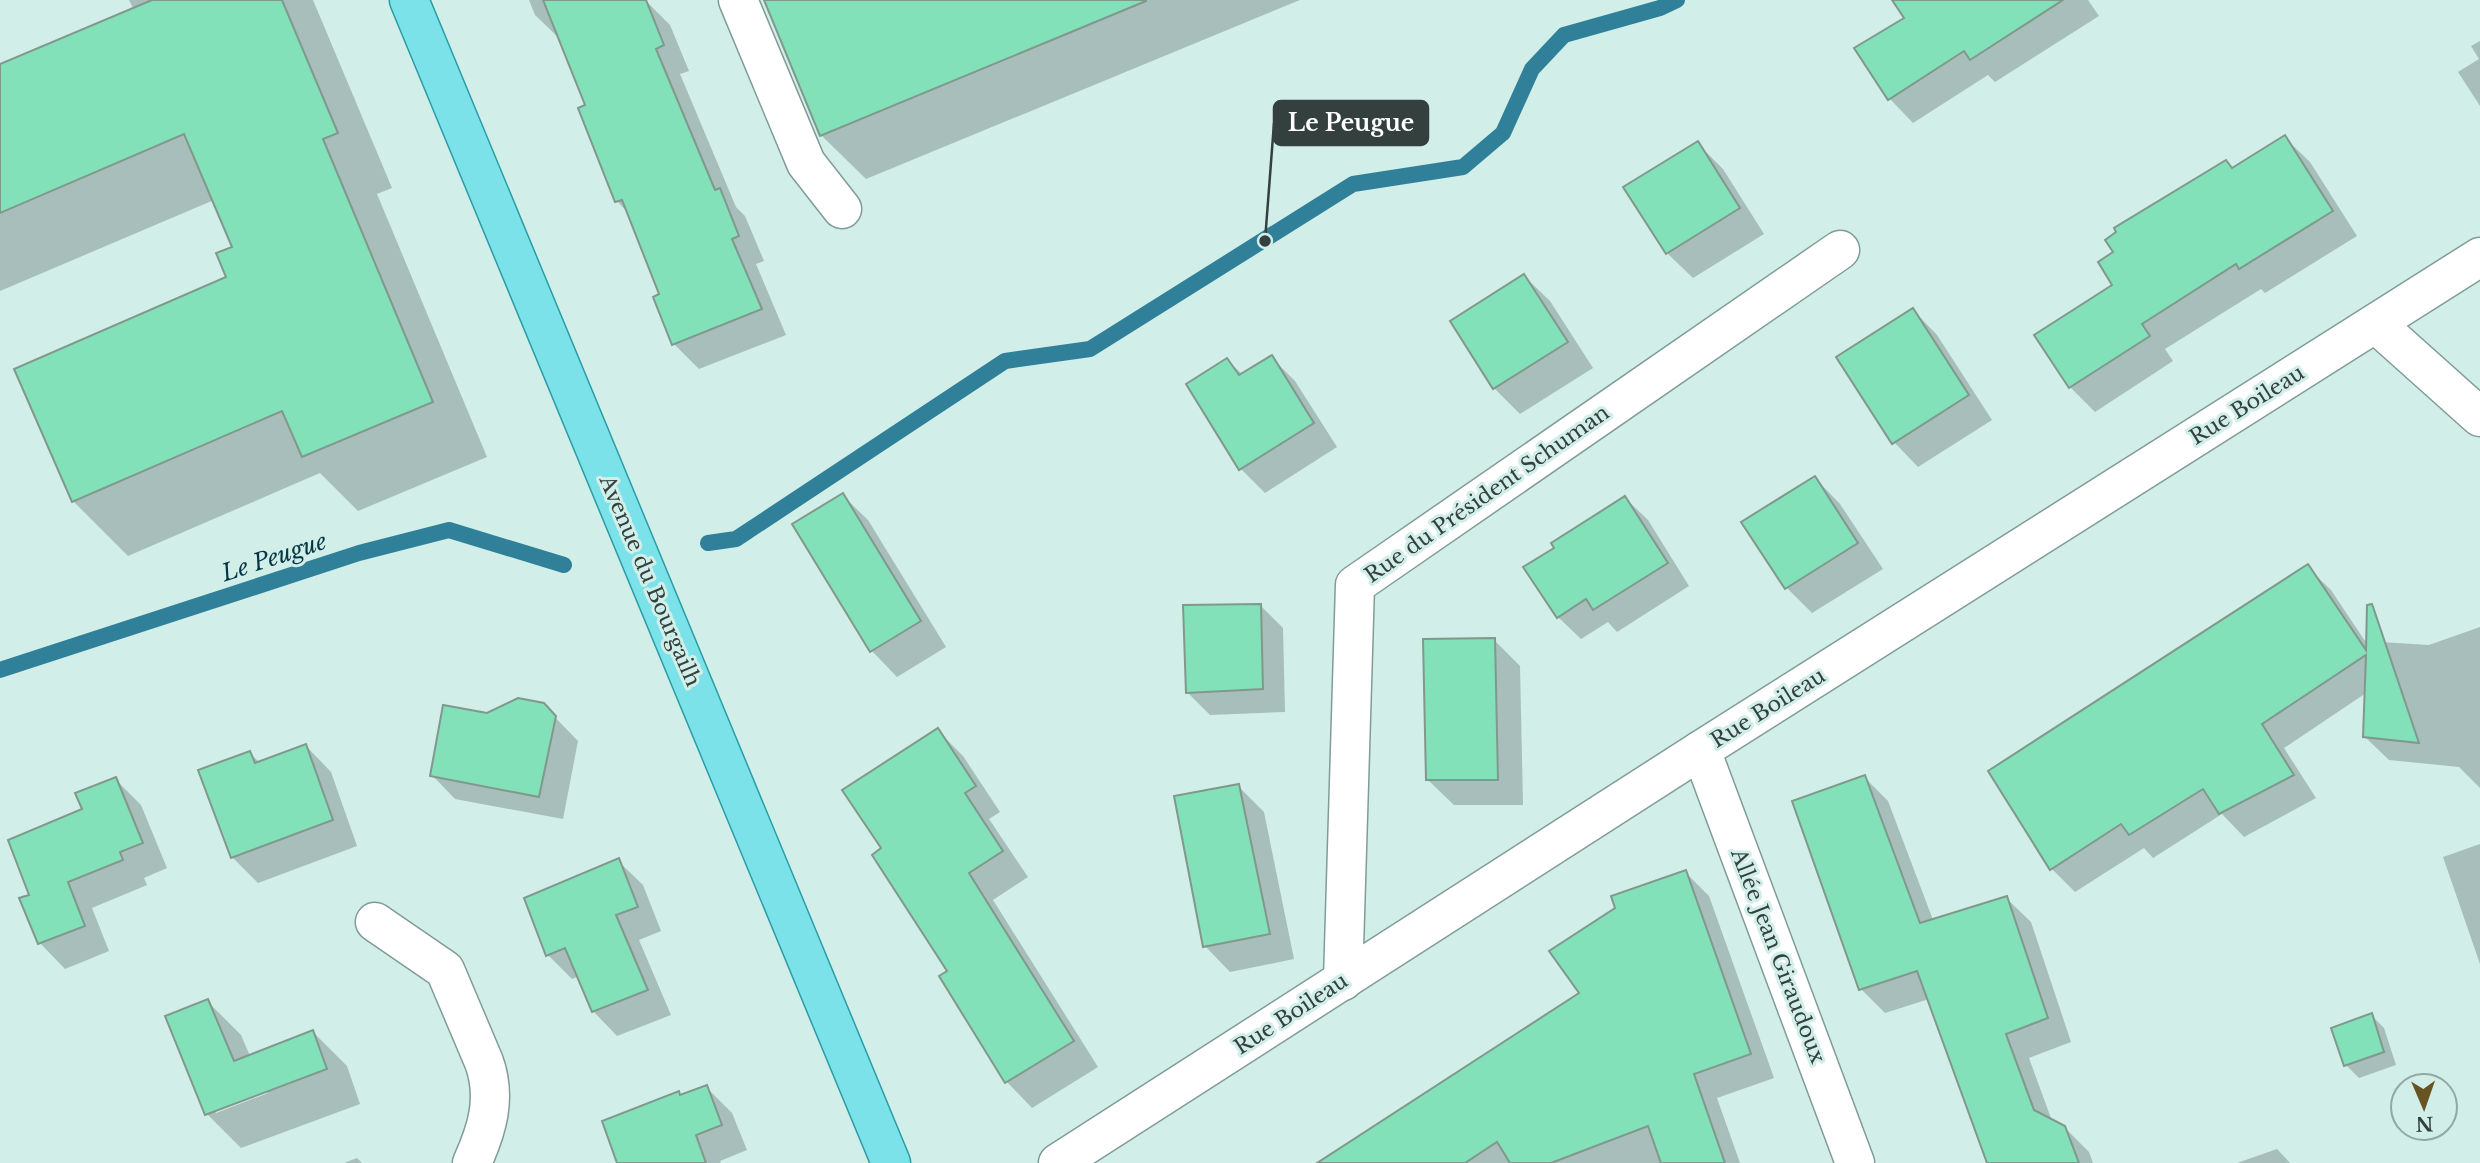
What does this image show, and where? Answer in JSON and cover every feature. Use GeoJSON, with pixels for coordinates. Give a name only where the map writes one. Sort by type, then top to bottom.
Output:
{"type":"FeatureCollection","features":[{"type":"Feature","properties":{"kind":"main road","name":"Avenue du Bourgailh"},"geometry":{"type":"LineString","coordinates":[[409,0],[891,1163]]}},
{"type":"Feature","properties":{"kind":"street"},"geometry":{"type":"LineString","coordinates":[[738,0],[806,163],[842,209]]}},
{"type":"Feature","properties":{"kind":"street","name":"Rue du Président Schuman"},"geometry":{"type":"LineString","coordinates":[[1343,981],[1356,585],[1840,250]]}},
{"type":"Feature","properties":{"kind":"street","name":"Rue Boileau"},"geometry":{"type":"LineString","coordinates":[[1058,1163],[1701,750],[2480,257]]}},
{"type":"Feature","properties":{"kind":"street"},"geometry":{"type":"LineString","coordinates":[[2376,324],[2480,416]]}},
{"type":"Feature","properties":{"kind":"street","name":"Allée Jean Giraudoux"},"geometry":{"type":"LineString","coordinates":[[1701,750],[1855,1163]]}},
{"type":"Feature","properties":{"kind":"street"},"geometry":{"type":"LineString","coordinates":[[374,922],[445,970],[484,1062],[492,1101],[485,1135],[472,1163]]}},
{"type":"Feature","properties":{"kind":"building"},"geometry":{"type":"Polygon","coordinates":[[[152,0],[282,0],[338,133],[323,139],[433,402],[302,457],[282,411],[72,502],[14,369],[226,277],[216,253],[232,247],[184,134],[0,213],[0,64],[152,0]]]}},
{"type":"Feature","properties":{"kind":"building"},"geometry":{"type":"Polygon","coordinates":[[[543,0],[646,0],[664,45],[656,49],[715,190],[720,188],[739,236],[732,239],[762,309],[672,345],[653,297],[659,294],[622,200],[615,202],[578,108],[585,105],[543,0]]]}},
{"type":"Feature","properties":{"kind":"building"},"geometry":{"type":"Polygon","coordinates":[[[764,0],[1146,0],[1146,1],[820,136],[764,0]]]}},
{"type":"Feature","properties":{"kind":"building"},"geometry":{"type":"Polygon","coordinates":[[[1892,0],[2063,0],[1970,60],[1964,51],[1888,100],[1854,48],[1904,18],[1892,0]]]}},
{"type":"Feature","properties":{"kind":"building"},"geometry":{"type":"Polygon","coordinates":[[[2285,135],[2333,211],[2239,269],[2236,264],[2142,324],[2150,336],[2069,388],[2034,335],[2112,285],[2098,262],[2113,252],[2105,240],[2116,232],[2114,228],[2226,160],[2232,168],[2285,135]]]}},
{"type":"Feature","properties":{"kind":"building"},"geometry":{"type":"Polygon","coordinates":[[[1698,141],[1740,208],[1666,254],[1623,187],[1698,141]]]}},
{"type":"Feature","properties":{"kind":"building"},"geometry":{"type":"Polygon","coordinates":[[[1524,274],[1568,342],[1493,389],[1450,321],[1524,274]]]}},
{"type":"Feature","properties":{"kind":"building"},"geometry":{"type":"Polygon","coordinates":[[[1913,308],[1969,395],[1892,444],[1836,357],[1913,308]]]}},
{"type":"Feature","properties":{"kind":"building"},"geometry":{"type":"Polygon","coordinates":[[[1272,355],[1314,423],[1239,470],[1186,384],[1227,358],[1239,375],[1272,355]]]}},
{"type":"Feature","properties":{"kind":"building"},"geometry":{"type":"Polygon","coordinates":[[[1815,476],[1858,543],[1785,589],[1741,522],[1815,476]]]}},
{"type":"Feature","properties":{"kind":"building"},"geometry":{"type":"Polygon","coordinates":[[[843,493],[921,621],[870,652],[792,524],[843,493]]]}},
{"type":"Feature","properties":{"kind":"building"},"geometry":{"type":"Polygon","coordinates":[[[1625,496],[1668,563],[1593,610],[1586,599],[1557,618],[1523,567],[1554,548],[1551,543],[1625,496]]]}},
{"type":"Feature","properties":{"kind":"building"},"geometry":{"type":"Polygon","coordinates":[[[2308,564],[2366,650],[2367,605],[2372,604],[2419,743],[2363,737],[2366,655],[2262,724],[2294,775],[2219,814],[2203,789],[2129,835],[2121,824],[2050,870],[1988,771],[2308,564]]]}},
{"type":"Feature","properties":{"kind":"building"},"geometry":{"type":"Polygon","coordinates":[[[1261,604],[1263,689],[1186,693],[1183,605],[1261,604]]]}},
{"type":"Feature","properties":{"kind":"building"},"geometry":{"type":"Polygon","coordinates":[[[1495,638],[1498,780],[1426,780],[1423,639],[1495,638]]]}},
{"type":"Feature","properties":{"kind":"building"},"geometry":{"type":"Polygon","coordinates":[[[518,698],[544,703],[556,716],[539,797],[430,776],[443,705],[487,713],[518,698]]]}},
{"type":"Feature","properties":{"kind":"building"},"geometry":{"type":"Polygon","coordinates":[[[938,728],[976,786],[965,793],[1003,851],[969,873],[1074,1041],[1005,1083],[939,976],[947,971],[872,855],[881,848],[842,790],[938,728]]]}},
{"type":"Feature","properties":{"kind":"building"},"geometry":{"type":"Polygon","coordinates":[[[306,744],[333,820],[231,858],[198,770],[250,751],[255,763],[306,744]]]}},
{"type":"Feature","properties":{"kind":"building"},"geometry":{"type":"Polygon","coordinates":[[[1865,775],[1920,923],[2007,896],[2048,1018],[2006,1034],[2034,1110],[2065,1126],[2079,1163],[1987,1163],[1917,971],[1859,990],[1792,801],[1865,775]]]}},
{"type":"Feature","properties":{"kind":"building"},"geometry":{"type":"Polygon","coordinates":[[[116,777],[143,843],[120,852],[123,860],[68,882],[85,926],[38,944],[19,898],[29,895],[8,840],[82,809],[75,793],[116,777]]]}},
{"type":"Feature","properties":{"kind":"building"},"geometry":{"type":"Polygon","coordinates":[[[1239,784],[1270,934],[1203,947],[1174,796],[1239,784]]]}},
{"type":"Feature","properties":{"kind":"building"},"geometry":{"type":"Polygon","coordinates":[[[619,858],[638,907],[616,915],[648,990],[592,1012],[565,948],[546,956],[524,898],[619,858]]]}},
{"type":"Feature","properties":{"kind":"building"},"geometry":{"type":"Polygon","coordinates":[[[1686,870],[1751,1054],[1694,1074],[1725,1163],[1661,1163],[1648,1126],[1551,1163],[1510,1163],[1497,1142],[1465,1163],[1317,1163],[1579,993],[1549,951],[1615,908],[1611,896],[1686,870]]]}},
{"type":"Feature","properties":{"kind":"building"},"geometry":{"type":"Polygon","coordinates":[[[208,999],[234,1061],[313,1030],[327,1069],[205,1115],[165,1016],[208,999]]]}},
{"type":"Feature","properties":{"kind":"building"},"geometry":{"type":"Polygon","coordinates":[[[2372,1013],[2384,1052],[2344,1066],[2331,1028],[2372,1013]]]}},
{"type":"Feature","properties":{"kind":"building"},"geometry":{"type":"Polygon","coordinates":[[[707,1085],[722,1125],[696,1135],[706,1163],[617,1163],[602,1121],[679,1091],[680,1095],[707,1085]]]}},
{"type":"Feature","properties":{"kind":"waterway","name":"Le Peugue"},"geometry":{"type":"LineString","coordinates":[[708,543],[736,539],[1005,361],[1090,349],[1353,184],[1463,167],[1503,133],[1532,69],[1564,35],[1660,8],[1677,0]]}},
{"type":"Feature","properties":{"kind":"waterway","name":"Le Peugue"},"geometry":{"type":"LineString","coordinates":[[0,670],[359,553],[449,530],[564,565]]}},
{"type":"Feature","properties":{"kind":"place","name":"Le Peugue"},"geometry":{"type":"Point","coordinates":[1265,241]}}]}
